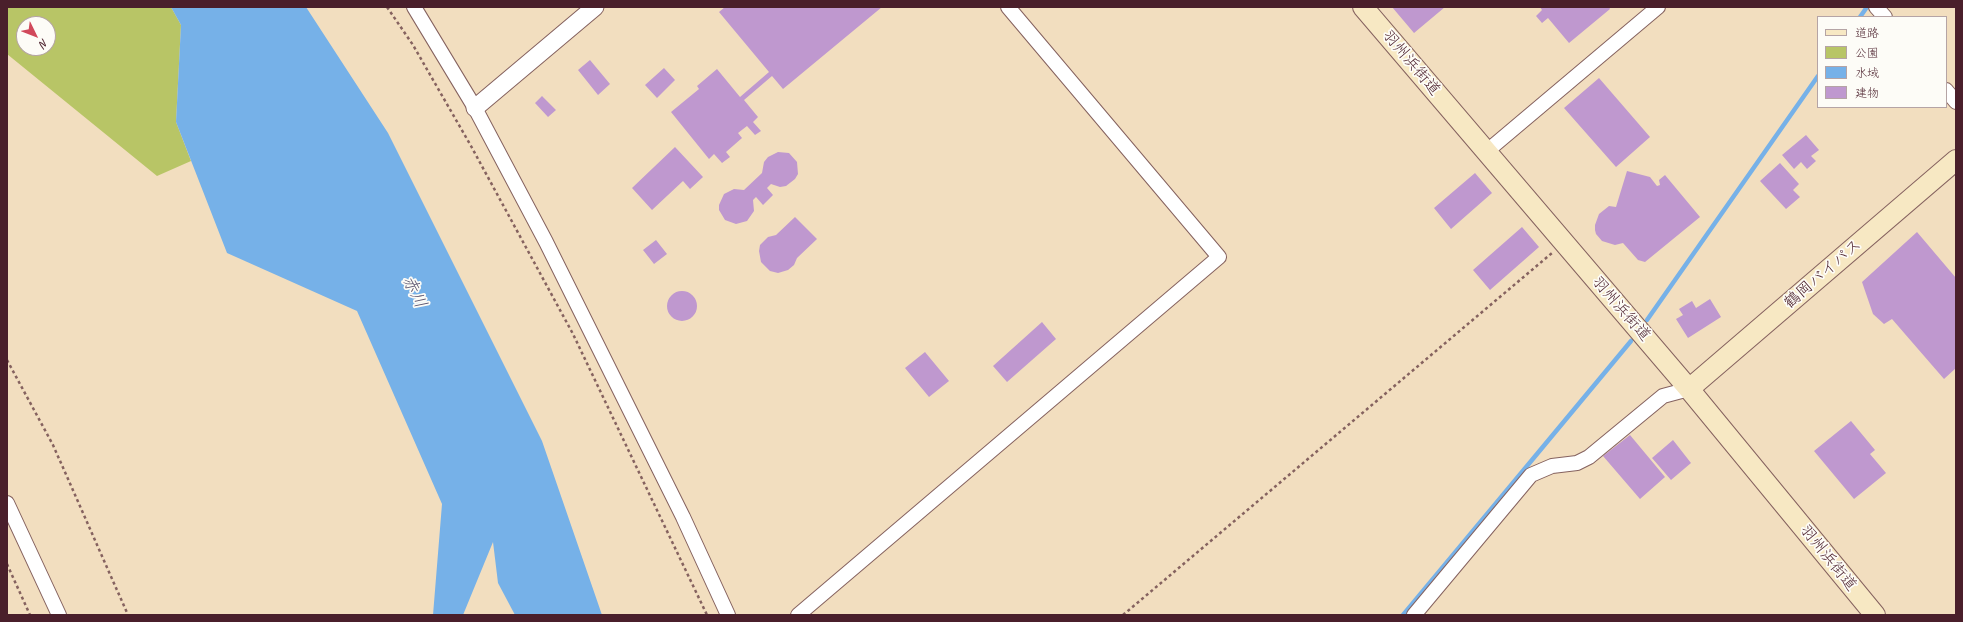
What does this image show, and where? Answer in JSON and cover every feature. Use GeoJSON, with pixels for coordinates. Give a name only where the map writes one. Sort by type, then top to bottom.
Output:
{"type":"FeatureCollection","features":[{"type":"Feature","properties":{"kind":"main road","name":"羽州浜街道"},"geometry":{"type":"LineString","coordinates":[[1363,7],[1689,389],[1875,615]]}},
{"type":"Feature","properties":{"kind":"main road","name":"鶴岡バイパス"},"geometry":{"type":"LineString","coordinates":[[1689,389],[1956,160]]}},
{"type":"Feature","properties":{"kind":"street"},"geometry":{"type":"LineString","coordinates":[[414,7],[475,108],[546,242],[683,517],[728,615]]}},
{"type":"Feature","properties":{"kind":"street"},"geometry":{"type":"LineString","coordinates":[[475,108],[594,7]]}},
{"type":"Feature","properties":{"kind":"street"},"geometry":{"type":"LineString","coordinates":[[798,615],[1219,257],[1008,7]]}},
{"type":"Feature","properties":{"kind":"street"},"geometry":{"type":"LineString","coordinates":[[1876,7],[1884,16]]}},
{"type":"Feature","properties":{"kind":"street"},"geometry":{"type":"LineString","coordinates":[[1486,152],[1653,8]]}},
{"type":"Feature","properties":{"kind":"street"},"geometry":{"type":"LineString","coordinates":[[1947,91],[1956,102]]}},
{"type":"Feature","properties":{"kind":"street"},"geometry":{"type":"LineString","coordinates":[[1414,615],[1531,475],[1552,466],[1577,463],[1588,457],[1663,396],[1689,389]]}},
{"type":"Feature","properties":{"kind":"street"},"geometry":{"type":"LineString","coordinates":[[7,503],[60,615]]}},
{"type":"Feature","properties":{"kind":"path"},"geometry":{"type":"LineString","coordinates":[[387,7],[413,45],[471,146],[573,334],[707,615]]}},
{"type":"Feature","properties":{"kind":"path"},"geometry":{"type":"LineString","coordinates":[[1123,615],[1537,267],[1564,242]]}},
{"type":"Feature","properties":{"kind":"path"},"geometry":{"type":"LineString","coordinates":[[7,360],[53,446],[128,615]]}},
{"type":"Feature","properties":{"kind":"path"},"geometry":{"type":"LineString","coordinates":[[7,564],[30,615]]}},
{"type":"Feature","properties":{"kind":"green space"},"geometry":{"type":"Polygon","coordinates":[[[7,7],[171,7],[181,25],[176,122],[191,161],[157,176],[7,54],[7,7]]]}},
{"type":"Feature","properties":{"kind":"water","name":"赤川"},"geometry":{"type":"Polygon","coordinates":[[[171,7],[306,7],[388,133],[542,441],[602,615],[515,615],[498,583],[493,542],[463,615],[433,615],[442,504],[357,311],[227,253],[176,122],[181,25],[171,7]]]}},
{"type":"Feature","properties":{"kind":"building"},"geometry":{"type":"Polygon","coordinates":[[[725,7],[882,7],[783,89],[772,76],[744,100],[758,117],[753,122],[761,131],[755,135],[747,126],[738,133],[742,138],[726,152],[730,157],[722,163],[714,154],[709,159],[671,112],[699,89],[697,86],[717,69],[740,97],[769,72],[719,12],[725,7]]]}},
{"type":"Feature","properties":{"kind":"building"},"geometry":{"type":"Polygon","coordinates":[[[1392,7],[1445,7],[1414,33],[1392,7]]]}},
{"type":"Feature","properties":{"kind":"building"},"geometry":{"type":"Polygon","coordinates":[[[1540,7],[1609,7],[1610,9],[1569,43],[1548,18],[1542,23],[1536,16],[1542,10],[1540,7]]]}},
{"type":"Feature","properties":{"kind":"building"},"geometry":{"type":"Polygon","coordinates":[[[590,60],[610,84],[598,95],[578,70],[590,60]]]}},
{"type":"Feature","properties":{"kind":"building"},"geometry":{"type":"Polygon","coordinates":[[[664,68],[675,80],[657,98],[645,85],[664,68]]]}},
{"type":"Feature","properties":{"kind":"building"},"geometry":{"type":"Polygon","coordinates":[[[1599,78],[1650,137],[1616,167],[1564,108],[1599,78]]]}},
{"type":"Feature","properties":{"kind":"building"},"geometry":{"type":"Polygon","coordinates":[[[542,96],[556,110],[548,117],[535,103],[542,96]]]}},
{"type":"Feature","properties":{"kind":"building"},"geometry":{"type":"Polygon","coordinates":[[[1806,135],[1819,150],[1811,156],[1816,161],[1807,169],[1801,162],[1794,169],[1782,155],[1806,135]]]}},
{"type":"Feature","properties":{"kind":"building"},"geometry":{"type":"Polygon","coordinates":[[[675,147],[703,177],[690,189],[683,181],[652,210],[632,188],[675,147]]]}},
{"type":"Feature","properties":{"kind":"building"},"geometry":{"type":"Polygon","coordinates":[[[778,152],[789,153],[797,162],[798,174],[795,179],[786,186],[780,187],[771,184],[767,188],[773,195],[763,205],[756,197],[753,200],[754,211],[747,221],[736,224],[725,220],[719,210],[719,205],[724,194],[734,189],[744,190],[762,173],[764,162],[768,157],[778,152]]]}},
{"type":"Feature","properties":{"kind":"building"},"geometry":{"type":"Polygon","coordinates":[[[1780,163],[1799,184],[1793,190],[1800,197],[1786,209],[1760,181],[1780,163]]]}},
{"type":"Feature","properties":{"kind":"building"},"geometry":{"type":"Polygon","coordinates":[[[1627,171],[1650,177],[1657,186],[1660,185],[1659,180],[1665,175],[1700,217],[1645,262],[1638,260],[1623,243],[1615,245],[1602,241],[1596,234],[1595,230],[1595,225],[1599,214],[1609,206],[1616,207],[1627,171]]]}},
{"type":"Feature","properties":{"kind":"building"},"geometry":{"type":"Polygon","coordinates":[[[1475,173],[1492,193],[1451,229],[1434,208],[1475,173]]]}},
{"type":"Feature","properties":{"kind":"building"},"geometry":{"type":"Polygon","coordinates":[[[795,217],[817,239],[797,258],[794,265],[788,270],[778,273],[770,271],[761,262],[759,251],[760,245],[768,237],[776,235],[795,217]]]}},
{"type":"Feature","properties":{"kind":"building"},"geometry":{"type":"Polygon","coordinates":[[[1522,227],[1539,247],[1490,290],[1473,270],[1522,227]]]}},
{"type":"Feature","properties":{"kind":"building"},"geometry":{"type":"Polygon","coordinates":[[[1917,232],[1956,278],[1956,368],[1944,379],[1892,319],[1884,324],[1873,314],[1862,282],[1917,232]]]}},
{"type":"Feature","properties":{"kind":"building"},"geometry":{"type":"Polygon","coordinates":[[[656,240],[667,254],[654,264],[643,250],[656,240]]]}},
{"type":"Feature","properties":{"kind":"building"},"geometry":{"type":"Polygon","coordinates":[[[682,291],[692,296],[697,306],[692,316],[682,321],[672,316],[667,306],[672,296],[682,291]]]}},
{"type":"Feature","properties":{"kind":"building"},"geometry":{"type":"Polygon","coordinates":[[[1710,299],[1721,317],[1688,338],[1676,319],[1683,315],[1679,309],[1692,301],[1696,308],[1710,299]]]}},
{"type":"Feature","properties":{"kind":"building"},"geometry":{"type":"Polygon","coordinates":[[[1042,322],[1056,339],[1007,382],[993,366],[1042,322]]]}},
{"type":"Feature","properties":{"kind":"building"},"geometry":{"type":"Polygon","coordinates":[[[925,352],[949,381],[929,397],[905,368],[925,352]]]}},
{"type":"Feature","properties":{"kind":"building"},"geometry":{"type":"Polygon","coordinates":[[[1851,421],[1875,450],[1870,454],[1886,473],[1854,499],[1814,451],[1851,421]]]}},
{"type":"Feature","properties":{"kind":"building"},"geometry":{"type":"Polygon","coordinates":[[[1630,435],[1665,477],[1640,499],[1603,456],[1630,435]]]}},
{"type":"Feature","properties":{"kind":"building"},"geometry":{"type":"Polygon","coordinates":[[[1673,440],[1691,463],[1671,480],[1652,458],[1673,440]]]}},
{"type":"Feature","properties":{"kind":"waterway"},"geometry":{"type":"LineString","coordinates":[[1861,16],[1867,7]]}},
{"type":"Feature","properties":{"kind":"waterway"},"geometry":{"type":"LineString","coordinates":[[1647,320],[1817,77]]}},
{"type":"Feature","properties":{"kind":"waterway"},"geometry":{"type":"LineString","coordinates":[[1403,615],[1631,341]]}}]}
